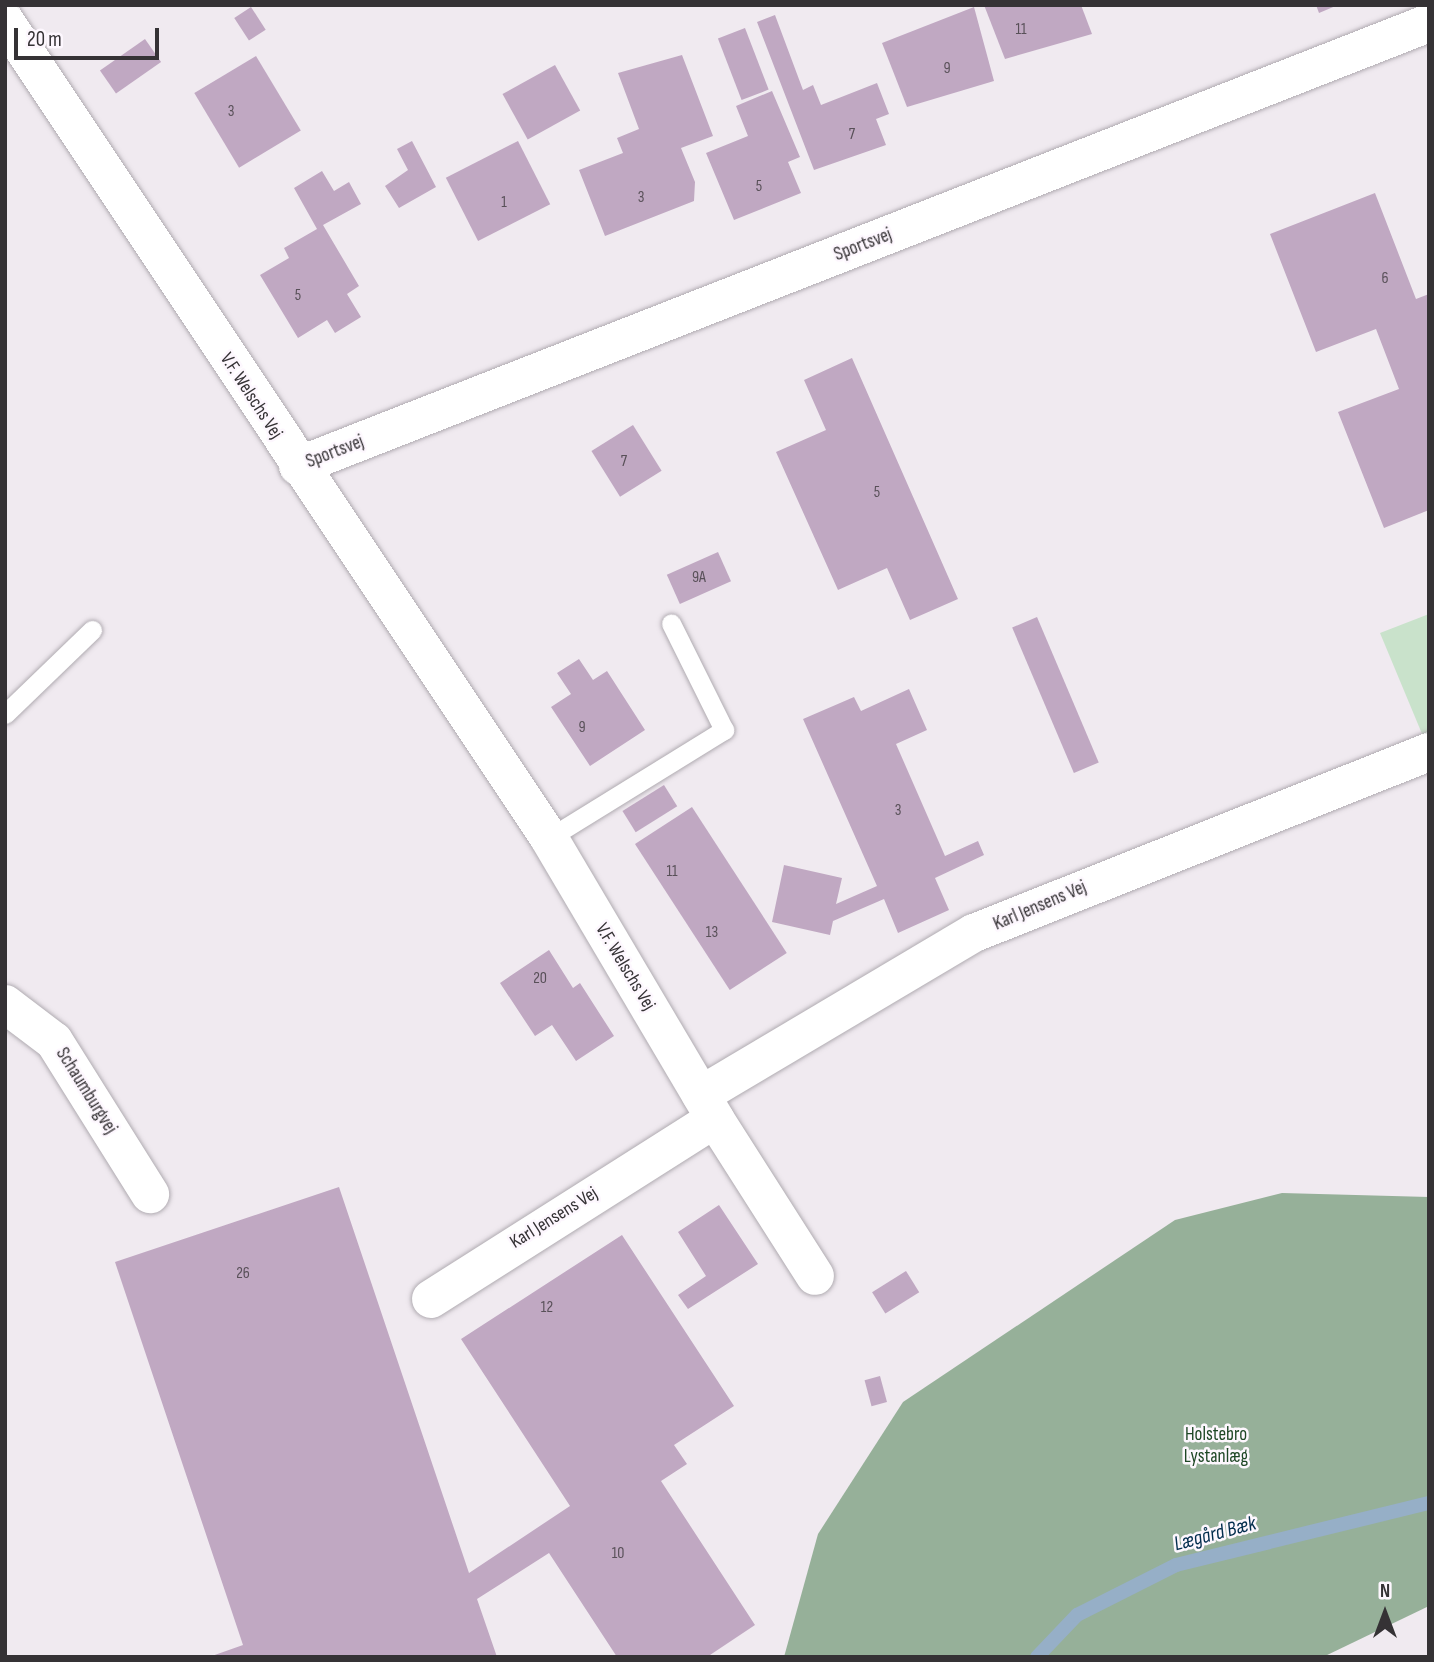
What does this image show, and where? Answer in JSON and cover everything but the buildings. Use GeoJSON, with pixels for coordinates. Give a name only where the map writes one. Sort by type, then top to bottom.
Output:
{"type":"FeatureCollection","features":[{"type":"Feature","properties":{"kind":"street","name":"V.F. Welschs Vej"},"geometry":{"type":"LineString","coordinates":[[5,21],[298,466],[549,838],[708,1107]]}},
{"type":"Feature","properties":{"kind":"street","name":"Sportsvej"},"geometry":{"type":"LineString","coordinates":[[298,466],[1429,23]]}},
{"type":"Feature","properties":{"kind":"street","name":"Karl Jensens Vej"},"geometry":{"type":"LineString","coordinates":[[431,1299],[708,1107],[974,933],[1429,752]]}},
{"type":"Feature","properties":{"kind":"street","name":"Schaumburgvej"},"geometry":{"type":"LineString","coordinates":[[5,1004],[54,1041],[149,1194]]}},
{"type":"Feature","properties":{"kind":"street"},"geometry":{"type":"LineString","coordinates":[[708,1107],[815,1276]]}},
{"type":"Feature","properties":{"kind":"lane"},"geometry":{"type":"LineString","coordinates":[[549,838],[724,730],[671,623]]}},
{"type":"Feature","properties":{"kind":"lane"},"geometry":{"type":"LineString","coordinates":[[5,714],[92,630]]}},
{"type":"Feature","properties":{"kind":"green space"},"geometry":{"type":"Polygon","coordinates":[[[1429,614],[1429,739],[1425,741],[1380,633],[1429,614]]]}},
{"type":"Feature","properties":{"kind":"green space","name":"Holstebro Lystanlæg"},"geometry":{"type":"Polygon","coordinates":[[[1282,1193],[1429,1197],[1429,1606],[1323,1657],[784,1657],[818,1534],[903,1402],[1175,1220],[1282,1193]]]}},
{"type":"Feature","properties":{"kind":"waterway","name":"Lægård Bæk"},"geometry":{"type":"LineString","coordinates":[[1037,1657],[1077,1615],[1176,1565],[1429,1503]]}}]}
